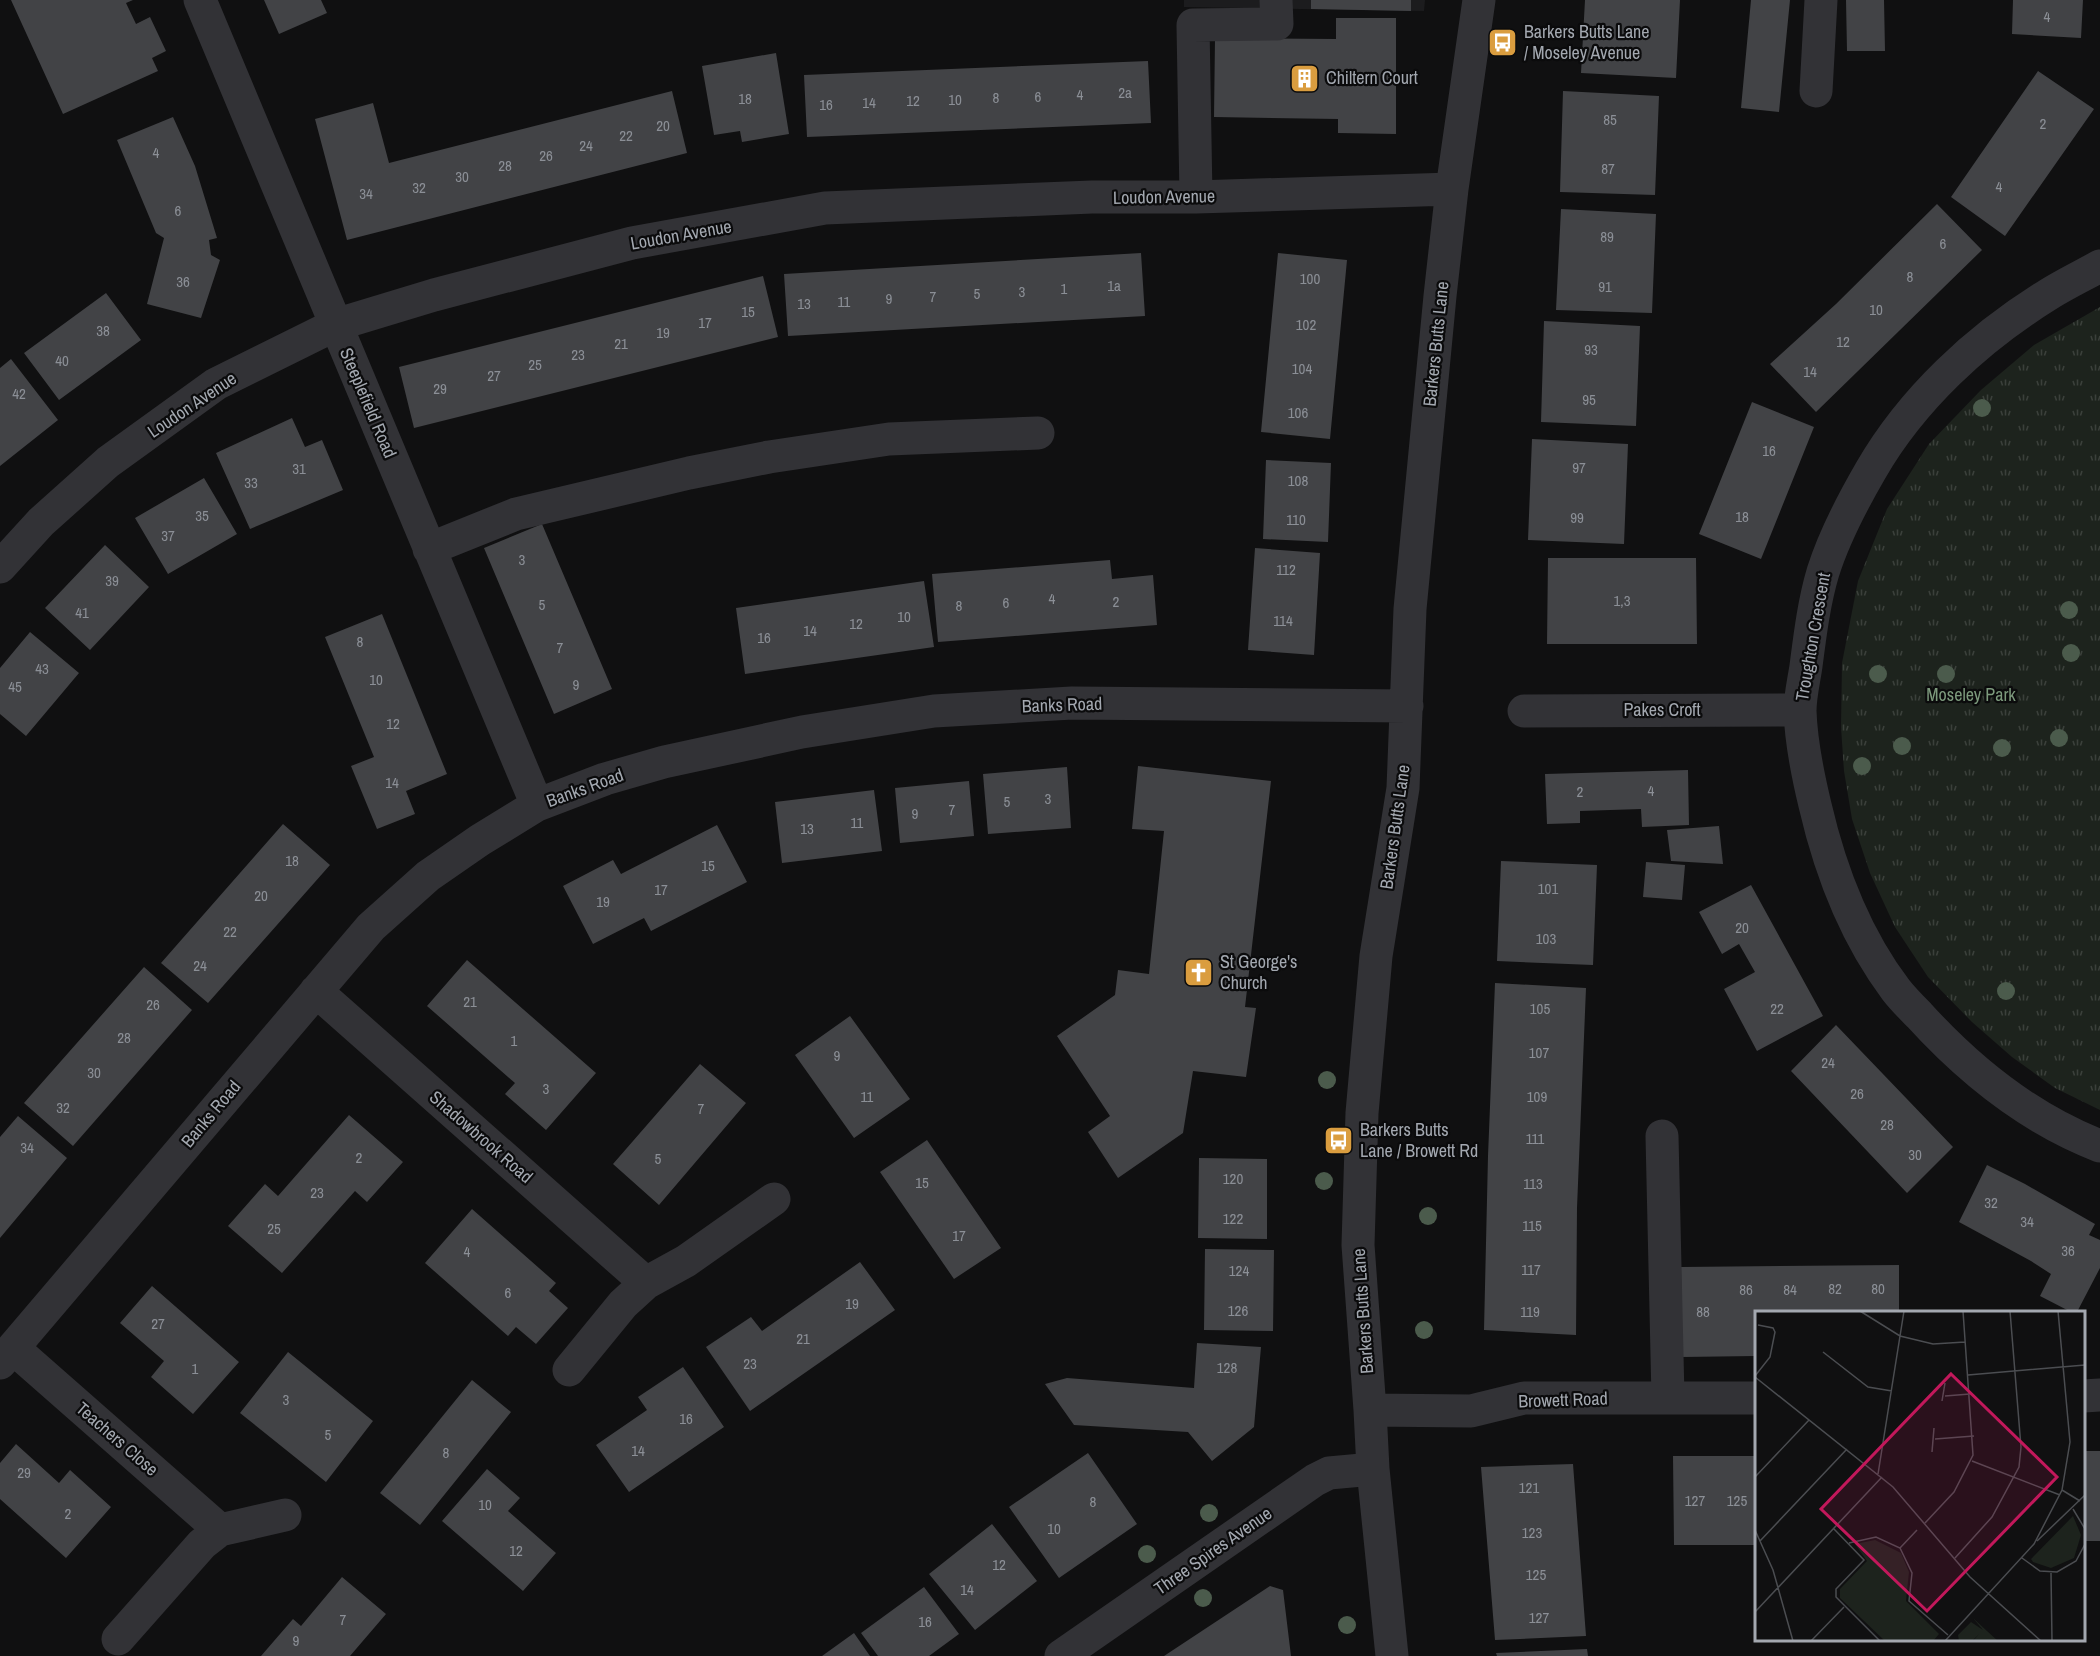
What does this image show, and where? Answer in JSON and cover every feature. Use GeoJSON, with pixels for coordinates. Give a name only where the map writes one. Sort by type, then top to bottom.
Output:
{"type":"FeatureCollection","features":[{"type":"Feature","properties":{"kind":"street","name":"Steeplefield Road"},"geometry":{"type":"LineString","coordinates":[[200,0],[537,806]]}},
{"type":"Feature","properties":{"kind":"street"},"geometry":{"type":"LineString","coordinates":[[1196,197],[1193,25],[1276,24],[1276,0]]}},
{"type":"Feature","properties":{"kind":"street","name":"Barkers Butts Lane"},"geometry":{"type":"LineString","coordinates":[[1392,1656],[1372,1469],[1358,1245],[1362,1113],[1376,956],[1403,788],[1410,609],[1452,189],[1479,0]]}},
{"type":"Feature","properties":{"kind":"street"},"geometry":{"type":"LineString","coordinates":[[1816,91],[1821,0]]}},
{"type":"Feature","properties":{"kind":"street","name":"Loudon Avenue"},"geometry":{"type":"LineString","coordinates":[[0,567],[41,522],[108,462],[216,384],[335,325],[434,295],[632,243],[825,208],[1092,197],[1196,197],[1452,189]]}},
{"type":"Feature","properties":{"kind":"street","name":"Troughton Crescent"},"geometry":{"type":"LineString","coordinates":[[2100,266],[2047,295],[2004,325],[1958,363],[1910,415],[1872,468],[1846,518],[1824,571],[1810,635],[1800,710],[1809,779],[1822,837],[1843,893],[1866,942],[1896,990],[1947,1046],[2010,1098],[2086,1141],[2100,1146]]}},
{"type":"Feature","properties":{"kind":"street"},"geometry":{"type":"LineString","coordinates":[[429,549],[516,514],[689,473],[769,457],[889,439],[1038,433]]}},
{"type":"Feature","properties":{"kind":"street","name":"Banks Road"},"geometry":{"type":"LineString","coordinates":[[7,1356],[371,927],[428,876],[480,840],[537,806],[605,779],[664,762],[802,732],[934,711],[1072,703],[1407,706]]}},
{"type":"Feature","properties":{"kind":"street","name":"Pakes Croft"},"geometry":{"type":"LineString","coordinates":[[1524,711],[1800,710]]}},
{"type":"Feature","properties":{"kind":"street","name":"Shadowbrook Road"},"geometry":{"type":"LineString","coordinates":[[316,991],[646,1282]]}},
{"type":"Feature","properties":{"kind":"street"},"geometry":{"type":"LineString","coordinates":[[1662,1136],[1668,1398]]}},
{"type":"Feature","properties":{"kind":"street"},"geometry":{"type":"LineString","coordinates":[[569,1370],[623,1304],[646,1282],[686,1261],[774,1199]]}},
{"type":"Feature","properties":{"kind":"street","name":"Teachers Close"},"geometry":{"type":"LineString","coordinates":[[7,1356],[220,1530]]}},
{"type":"Feature","properties":{"kind":"street","name":"Browett Road"},"geometry":{"type":"LineString","coordinates":[[1370,1410],[1471,1412],[1524,1398],[1755,1398]]}},
{"type":"Feature","properties":{"kind":"street","name":"Three Spires Avenue"},"geometry":{"type":"LineString","coordinates":[[1061,1656],[1315,1480],[1329,1473],[1372,1469]]}},
{"type":"Feature","properties":{"kind":"street"},"geometry":{"type":"LineString","coordinates":[[118,1639],[202,1544],[220,1530],[285,1515]]}},
{"type":"Feature","properties":{"kind":"shaded area"},"geometry":{"type":"Polygon","coordinates":[[[1184,0],[1425,0],[1424,11],[1184,7],[1184,0]]]}},
{"type":"Feature","properties":{"kind":"green space","name":"Moseley Park"},"geometry":{"type":"Polygon","coordinates":[[[2100,307],[2100,1110],[2055,1088],[2012,1057],[1972,1022],[1928,977],[1895,927],[1870,873],[1852,819],[1844,771],[1841,727],[1842,663],[1858,581],[1887,509],[1929,444],[1981,390],[2034,345],[2100,307]]]}},
{"type":"Feature","properties":{"kind":"building"},"geometry":{"type":"Polygon","coordinates":[[[11,0],[133,0],[126,3],[136,24],[150,17],[166,51],[152,58],[158,71],[63,114],[11,0]]]}},
{"type":"Feature","properties":{"kind":"building"},"geometry":{"type":"Polygon","coordinates":[[[264,0],[321,0],[327,13],[279,34],[264,0]]]}},
{"type":"Feature","properties":{"kind":"building"},"geometry":{"type":"Polygon","coordinates":[[[1311,0],[1411,0],[1411,11],[1311,9],[1311,0]]]}},
{"type":"Feature","properties":{"kind":"building"},"geometry":{"type":"Polygon","coordinates":[[[1585,0],[1680,0],[1676,78],[1581,73],[1585,0]]]}},
{"type":"Feature","properties":{"kind":"building"},"geometry":{"type":"Polygon","coordinates":[[[1751,0],[1790,0],[1779,112],[1741,108],[1751,0]]]}},
{"type":"Feature","properties":{"kind":"building"},"geometry":{"type":"Polygon","coordinates":[[[1846,0],[1884,0],[1885,51],[1847,51],[1846,0]]]}},
{"type":"Feature","properties":{"kind":"building"},"geometry":{"type":"Polygon","coordinates":[[[2013,0],[2083,0],[2081,38],[2012,34],[2013,0]]]}},
{"type":"Feature","properties":{"kind":"building","name":"Chiltern Court"},"geometry":{"type":"Polygon","coordinates":[[[1336,18],[1396,18],[1396,134],[1338,133],[1338,119],[1214,117],[1215,38],[1336,39],[1336,18]]]}},
{"type":"Feature","properties":{"kind":"building"},"geometry":{"type":"Polygon","coordinates":[[[776,53],[789,134],[742,142],[740,131],[714,135],[702,66],[776,53]]]}},
{"type":"Feature","properties":{"kind":"building"},"geometry":{"type":"Polygon","coordinates":[[[1148,61],[1151,123],[807,137],[804,75],[1148,61]]]}},
{"type":"Feature","properties":{"kind":"building"},"geometry":{"type":"Polygon","coordinates":[[[2038,71],[2094,109],[2005,236],[1951,197],[2038,71]]]}},
{"type":"Feature","properties":{"kind":"building"},"geometry":{"type":"Polygon","coordinates":[[[672,91],[687,153],[347,240],[315,119],[373,103],[389,163],[672,91]]]}},
{"type":"Feature","properties":{"kind":"building"},"geometry":{"type":"Polygon","coordinates":[[[1563,91],[1659,96],[1655,195],[1560,192],[1563,91]]]}},
{"type":"Feature","properties":{"kind":"building"},"geometry":{"type":"Polygon","coordinates":[[[173,117],[195,166],[217,238],[209,240],[211,255],[220,260],[201,318],[147,304],[164,238],[156,233],[117,140],[173,117]]]}},
{"type":"Feature","properties":{"kind":"building"},"geometry":{"type":"Polygon","coordinates":[[[1937,204],[1982,250],[1816,412],[1770,364],[1836,304],[1937,204]]]}},
{"type":"Feature","properties":{"kind":"building"},"geometry":{"type":"Polygon","coordinates":[[[1561,209],[1656,214],[1652,313],[1556,310],[1561,209]]]}},
{"type":"Feature","properties":{"kind":"building"},"geometry":{"type":"Polygon","coordinates":[[[1141,253],[1145,316],[788,336],[784,274],[1141,253]]]}},
{"type":"Feature","properties":{"kind":"building"},"geometry":{"type":"Polygon","coordinates":[[[1278,253],[1347,260],[1330,439],[1261,432],[1278,253]]]}},
{"type":"Feature","properties":{"kind":"building"},"geometry":{"type":"Polygon","coordinates":[[[763,276],[778,337],[414,428],[399,367],[763,276]]]}},
{"type":"Feature","properties":{"kind":"building"},"geometry":{"type":"Polygon","coordinates":[[[106,293],[141,340],[59,400],[24,353],[106,293]]]}},
{"type":"Feature","properties":{"kind":"building"},"geometry":{"type":"Polygon","coordinates":[[[1544,321],[1640,326],[1636,426],[1541,422],[1544,321]]]}},
{"type":"Feature","properties":{"kind":"building"},"geometry":{"type":"Polygon","coordinates":[[[11,359],[58,420],[0,466],[0,368],[11,359]]]}},
{"type":"Feature","properties":{"kind":"building"},"geometry":{"type":"Polygon","coordinates":[[[1752,402],[1814,427],[1761,559],[1699,534],[1752,402]]]}},
{"type":"Feature","properties":{"kind":"building"},"geometry":{"type":"Polygon","coordinates":[[[292,418],[305,447],[322,440],[343,490],[250,529],[216,453],[292,418]]]}},
{"type":"Feature","properties":{"kind":"building"},"geometry":{"type":"Polygon","coordinates":[[[1532,439],[1628,444],[1624,544],[1528,540],[1532,439]]]}},
{"type":"Feature","properties":{"kind":"building"},"geometry":{"type":"Polygon","coordinates":[[[1266,460],[1331,463],[1328,542],[1263,539],[1266,460]]]}},
{"type":"Feature","properties":{"kind":"building"},"geometry":{"type":"Polygon","coordinates":[[[204,478],[237,534],[168,574],[135,518],[204,478]]]}},
{"type":"Feature","properties":{"kind":"building"},"geometry":{"type":"Polygon","coordinates":[[[542,524],[612,689],[554,714],[484,548],[542,524]]]}},
{"type":"Feature","properties":{"kind":"building"},"geometry":{"type":"Polygon","coordinates":[[[105,545],[149,587],[90,650],[45,608],[105,545]]]}},
{"type":"Feature","properties":{"kind":"building"},"geometry":{"type":"Polygon","coordinates":[[[1255,548],[1320,553],[1314,655],[1248,650],[1255,548]]]}},
{"type":"Feature","properties":{"kind":"building"},"geometry":{"type":"Polygon","coordinates":[[[1548,558],[1696,558],[1697,644],[1547,644],[1548,558]]]}},
{"type":"Feature","properties":{"kind":"building"},"geometry":{"type":"Polygon","coordinates":[[[1110,560],[1112,579],[1153,575],[1157,625],[938,642],[932,574],[1110,560]]]}},
{"type":"Feature","properties":{"kind":"building"},"geometry":{"type":"Polygon","coordinates":[[[924,581],[934,647],[745,674],[736,608],[924,581]]]}},
{"type":"Feature","properties":{"kind":"building"},"geometry":{"type":"Polygon","coordinates":[[[382,614],[447,774],[406,791],[415,814],[377,829],[351,766],[374,757],[325,637],[382,614]]]}},
{"type":"Feature","properties":{"kind":"building"},"geometry":{"type":"Polygon","coordinates":[[[30,632],[79,673],[26,736],[0,714],[0,668],[30,632]]]}},
{"type":"Feature","properties":{"kind":"building","name":"St George's Church"},"geometry":{"type":"Polygon","coordinates":[[[1138,766],[1271,781],[1245,1007],[1256,1008],[1246,1077],[1193,1071],[1183,1133],[1118,1178],[1088,1132],[1110,1116],[1057,1036],[1115,995],[1118,970],[1149,974],[1164,831],[1132,829],[1138,766]]]}},
{"type":"Feature","properties":{"kind":"building"},"geometry":{"type":"Polygon","coordinates":[[[1067,767],[1071,828],[988,834],[983,774],[1067,767]]]}},
{"type":"Feature","properties":{"kind":"building"},"geometry":{"type":"Polygon","coordinates":[[[1688,770],[1689,825],[1642,827],[1641,809],[1580,811],[1580,823],[1547,824],[1545,774],[1688,770]]]}},
{"type":"Feature","properties":{"kind":"building"},"geometry":{"type":"Polygon","coordinates":[[[969,781],[974,836],[900,843],[895,788],[969,781]]]}},
{"type":"Feature","properties":{"kind":"building"},"geometry":{"type":"Polygon","coordinates":[[[874,790],[882,851],[782,863],[775,802],[874,790]]]}},
{"type":"Feature","properties":{"kind":"building"},"geometry":{"type":"Polygon","coordinates":[[[283,824],[330,865],[208,1003],[161,963],[283,824]]]}},
{"type":"Feature","properties":{"kind":"building"},"geometry":{"type":"Polygon","coordinates":[[[717,825],[747,882],[651,931],[644,918],[593,944],[563,886],[613,860],[621,874],[717,825]]]}},
{"type":"Feature","properties":{"kind":"building"},"geometry":{"type":"Polygon","coordinates":[[[1719,826],[1723,864],[1671,861],[1667,830],[1719,826]]]}},
{"type":"Feature","properties":{"kind":"building"},"geometry":{"type":"Polygon","coordinates":[[[1501,861],[1597,865],[1593,965],[1497,961],[1501,861]]]}},
{"type":"Feature","properties":{"kind":"building"},"geometry":{"type":"Polygon","coordinates":[[[1646,862],[1685,865],[1682,900],[1643,897],[1646,862]]]}},
{"type":"Feature","properties":{"kind":"building"},"geometry":{"type":"Polygon","coordinates":[[[1751,885],[1823,1016],[1757,1051],[1724,989],[1755,972],[1739,944],[1722,954],[1699,912],[1751,885]]]}},
{"type":"Feature","properties":{"kind":"building"},"geometry":{"type":"Polygon","coordinates":[[[467,960],[596,1073],[546,1130],[505,1094],[515,1083],[427,1006],[467,960]]]}},
{"type":"Feature","properties":{"kind":"building"},"geometry":{"type":"Polygon","coordinates":[[[144,967],[192,1010],[73,1146],[24,1103],[144,967]]]}},
{"type":"Feature","properties":{"kind":"building"},"geometry":{"type":"Polygon","coordinates":[[[1495,983],[1586,988],[1577,1208],[1576,1335],[1484,1330],[1495,983]]]}},
{"type":"Feature","properties":{"kind":"building"},"geometry":{"type":"Polygon","coordinates":[[[850,1016],[910,1099],[854,1138],[795,1055],[850,1016]]]}},
{"type":"Feature","properties":{"kind":"building"},"geometry":{"type":"Polygon","coordinates":[[[1836,1025],[1953,1147],[1907,1193],[1791,1071],[1836,1025]]]}},
{"type":"Feature","properties":{"kind":"building"},"geometry":{"type":"Polygon","coordinates":[[[700,1064],[746,1103],[659,1205],[613,1164],[700,1064]]]}},
{"type":"Feature","properties":{"kind":"building"},"geometry":{"type":"Polygon","coordinates":[[[349,1115],[403,1162],[367,1202],[355,1191],[282,1273],[228,1226],[265,1184],[278,1196],[349,1115]]]}},
{"type":"Feature","properties":{"kind":"building"},"geometry":{"type":"Polygon","coordinates":[[[18,1116],[67,1158],[0,1238],[0,1137],[18,1116]]]}},
{"type":"Feature","properties":{"kind":"building"},"geometry":{"type":"Polygon","coordinates":[[[927,1140],[1001,1248],[954,1279],[880,1172],[927,1140]]]}},
{"type":"Feature","properties":{"kind":"building"},"geometry":{"type":"Polygon","coordinates":[[[1199,1158],[1267,1159],[1267,1239],[1198,1238],[1199,1158]]]}},
{"type":"Feature","properties":{"kind":"building"},"geometry":{"type":"Polygon","coordinates":[[[1987,1165],[2095,1224],[2089,1235],[2100,1240],[2100,1268],[2078,1311],[2069,1311],[2040,1296],[2051,1274],[1959,1222],[1987,1165]]]}},
{"type":"Feature","properties":{"kind":"building"},"geometry":{"type":"Polygon","coordinates":[[[472,1209],[556,1283],[549,1291],[568,1308],[536,1344],[516,1327],[508,1336],[425,1263],[472,1209]]]}},
{"type":"Feature","properties":{"kind":"building"},"geometry":{"type":"Polygon","coordinates":[[[1205,1249],[1274,1250],[1273,1331],[1204,1330],[1205,1249]]]}},
{"type":"Feature","properties":{"kind":"building"},"geometry":{"type":"Polygon","coordinates":[[[860,1262],[895,1310],[750,1411],[706,1347],[751,1317],[762,1331],[860,1262]]]}},
{"type":"Feature","properties":{"kind":"building"},"geometry":{"type":"Polygon","coordinates":[[[1899,1265],[1899,1311],[1755,1311],[1755,1356],[1682,1357],[1681,1267],[1899,1265]]]}},
{"type":"Feature","properties":{"kind":"building"},"geometry":{"type":"Polygon","coordinates":[[[152,1286],[239,1362],[193,1414],[151,1377],[164,1361],[120,1323],[152,1286]]]}},
{"type":"Feature","properties":{"kind":"building"},"geometry":{"type":"Polygon","coordinates":[[[1197,1343],[1261,1347],[1254,1427],[1212,1461],[1188,1432],[1074,1425],[1045,1384],[1067,1378],[1194,1388],[1197,1343]]]}},
{"type":"Feature","properties":{"kind":"building"},"geometry":{"type":"Polygon","coordinates":[[[288,1352],[373,1421],[326,1482],[240,1413],[288,1352]]]}},
{"type":"Feature","properties":{"kind":"building"},"geometry":{"type":"Polygon","coordinates":[[[683,1367],[724,1427],[629,1492],[596,1445],[647,1410],[638,1397],[683,1367]]]}},
{"type":"Feature","properties":{"kind":"building"},"geometry":{"type":"Polygon","coordinates":[[[472,1380],[511,1412],[420,1525],[380,1493],[472,1380]]]}},
{"type":"Feature","properties":{"kind":"building"},"geometry":{"type":"Polygon","coordinates":[[[16,1444],[59,1483],[70,1470],[111,1507],[66,1558],[0,1499],[0,1463],[16,1444]]]}},
{"type":"Feature","properties":{"kind":"building"},"geometry":{"type":"Polygon","coordinates":[[[2085,1451],[2100,1451],[2100,1541],[2085,1541],[2085,1451]]]}},
{"type":"Feature","properties":{"kind":"building"},"geometry":{"type":"Polygon","coordinates":[[[1088,1453],[1137,1524],[1059,1578],[1009,1507],[1088,1453]]]}},
{"type":"Feature","properties":{"kind":"building"},"geometry":{"type":"Polygon","coordinates":[[[1673,1456],[1755,1456],[1755,1545],[1674,1545],[1673,1456]]]}},
{"type":"Feature","properties":{"kind":"building"},"geometry":{"type":"Polygon","coordinates":[[[1573,1464],[1586,1636],[1495,1640],[1481,1467],[1573,1464]]]}},
{"type":"Feature","properties":{"kind":"building"},"geometry":{"type":"Polygon","coordinates":[[[487,1469],[520,1498],[508,1511],[556,1553],[523,1591],[442,1521],[487,1469]]]}},
{"type":"Feature","properties":{"kind":"building"},"geometry":{"type":"Polygon","coordinates":[[[992,1524],[1037,1581],[975,1630],[929,1574],[992,1524]]]}},
{"type":"Feature","properties":{"kind":"building"},"geometry":{"type":"Polygon","coordinates":[[[342,1577],[386,1614],[350,1656],[261,1656],[293,1619],[301,1626],[342,1577]]]}},
{"type":"Feature","properties":{"kind":"building"},"geometry":{"type":"Polygon","coordinates":[[[1270,1586],[1283,1590],[1291,1656],[1164,1656],[1270,1586]]]}},
{"type":"Feature","properties":{"kind":"building"},"geometry":{"type":"Polygon","coordinates":[[[924,1587],[959,1634],[929,1656],[878,1656],[861,1633],[924,1587]]]}},
{"type":"Feature","properties":{"kind":"building"},"geometry":{"type":"Polygon","coordinates":[[[854,1633],[870,1656],[822,1656],[854,1633]]]}},
{"type":"Feature","properties":{"kind":"building"},"geometry":{"type":"Polygon","coordinates":[[[1587,1649],[1588,1656],[1497,1656],[1496,1653],[1587,1649]]]}},
{"type":"Feature","properties":{"kind":"place","name":"Barkers Butts Lane / Moseley Avenue"},"geometry":{"type":"Point","coordinates":[1503,42]}},
{"type":"Feature","properties":{"kind":"place","name":"Chiltern Court"},"geometry":{"type":"Point","coordinates":[1305,78]}},
{"type":"Feature","properties":{"kind":"place","name":"St George's Church"},"geometry":{"type":"Point","coordinates":[1199,972]}},
{"type":"Feature","properties":{"kind":"place","name":"Barkers Butts Lane / Browett Rd"},"geometry":{"type":"Point","coordinates":[1339,1140]}}]}
